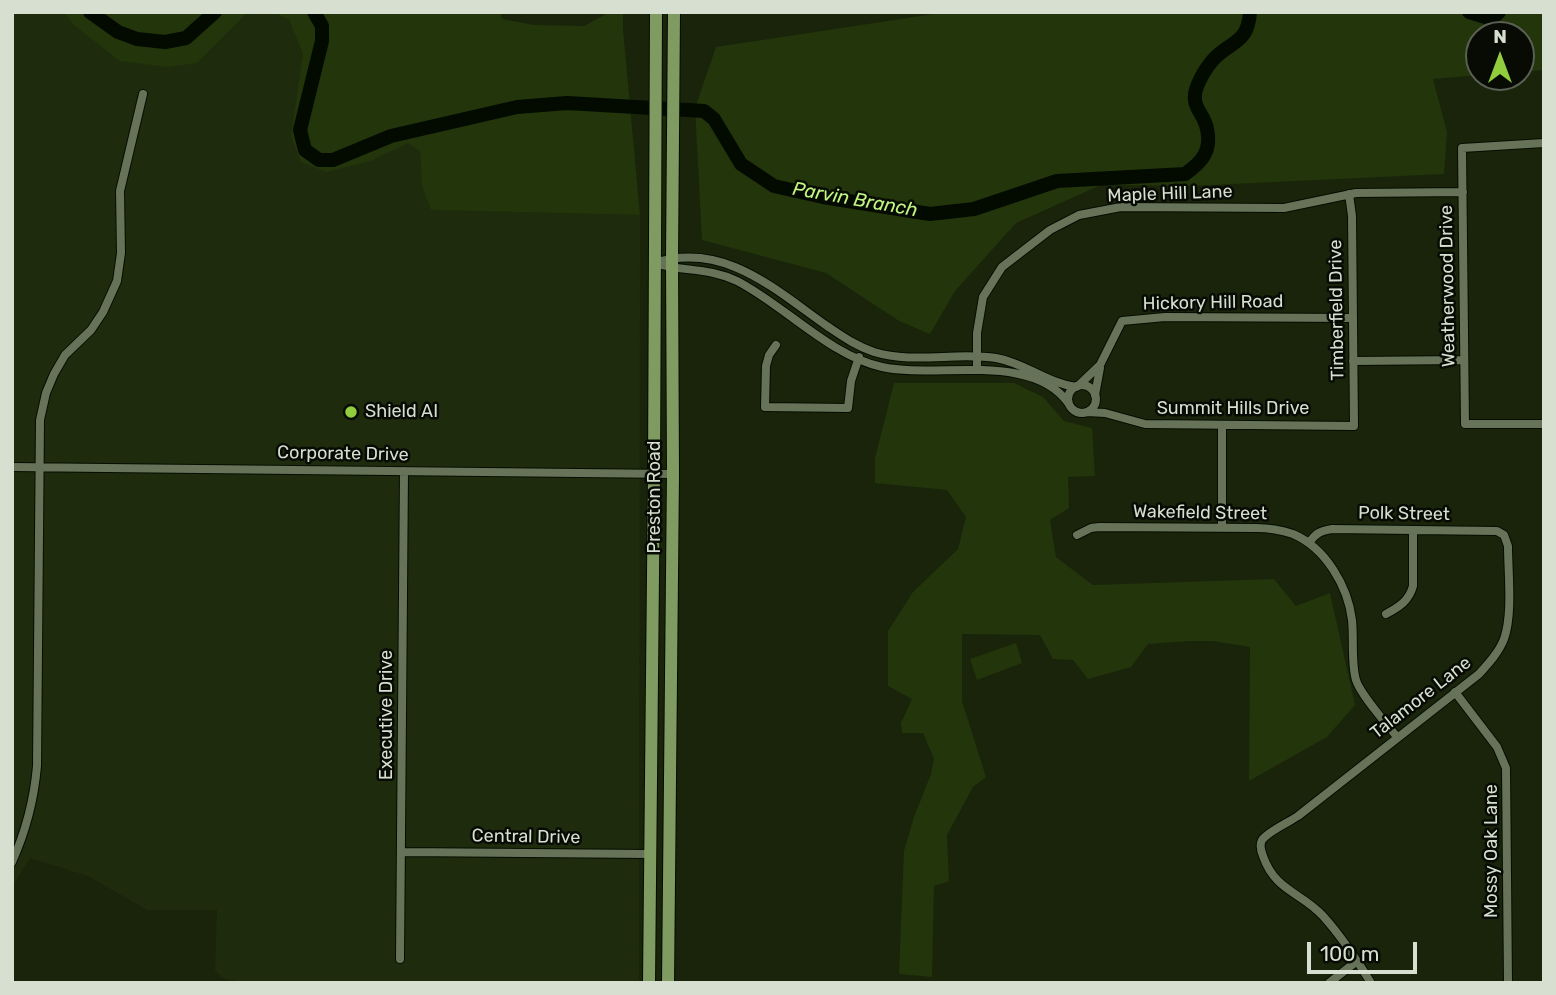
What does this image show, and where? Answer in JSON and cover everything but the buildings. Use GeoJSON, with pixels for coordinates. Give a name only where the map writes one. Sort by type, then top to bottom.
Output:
{"type":"FeatureCollection","features":[{"type":"Feature","properties":{"kind":"main road"},"geometry":{"type":"LineString","coordinates":[[649,12],[655,52]]}},
{"type":"Feature","properties":{"kind":"main road","name":"Preston Road"},"geometry":{"type":"LineString","coordinates":[[649,983],[656,12]]}},
{"type":"Feature","properties":{"kind":"main road","name":"Preston Road"},"geometry":{"type":"LineString","coordinates":[[668,983],[675,12]]}},
{"type":"Feature","properties":{"kind":"main road"},"geometry":{"type":"LineString","coordinates":[[652,723],[671,723]]}},
{"type":"Feature","properties":{"kind":"main road"},"geometry":{"type":"LineString","coordinates":[[650,854],[659,855],[669,866]]}},
{"type":"Feature","properties":{"kind":"street"},"geometry":{"type":"LineString","coordinates":[[12,862],[30,814],[37,766],[40,420],[46,393],[65,355],[91,330],[103,312],[117,281],[121,253],[120,191],[143,94]]}},
{"type":"Feature","properties":{"kind":"street","name":"Weatherwood Drive"},"geometry":{"type":"LineString","coordinates":[[1544,143],[1462,149],[1465,424],[1544,424]]}},
{"type":"Feature","properties":{"kind":"street","name":"Maple Hill Lane"},"geometry":{"type":"LineString","coordinates":[[977,370],[976,332],[983,297],[1002,267],[1050,230],[1080,215],[1121,207],[1284,208],[1349,194],[1463,192]]}},
{"type":"Feature","properties":{"kind":"street","name":"Timberfield Drive"},"geometry":{"type":"LineString","coordinates":[[1349,194],[1352,216],[1354,426]]}},
{"type":"Feature","properties":{"kind":"street"},"geometry":{"type":"LineString","coordinates":[[654,263],[716,260],[743,270],[762,281],[863,348],[899,357],[976,357],[1006,360],[1057,383],[1089,387],[1113,415]]}},
{"type":"Feature","properties":{"kind":"street"},"geometry":{"type":"LineString","coordinates":[[672,263],[733,279],[752,289],[843,352],[875,365],[906,370],[1007,372],[1034,378],[1058,391],[1075,411],[1080,413],[1087,412],[1094,406],[1095,395]]}},
{"type":"Feature","properties":{"kind":"street","name":"Hickory Hill Road"},"geometry":{"type":"LineString","coordinates":[[1095,395],[1100,365],[1122,321],[1165,317],[1353,318]]}},
{"type":"Feature","properties":{"kind":"street"},"geometry":{"type":"LineString","coordinates":[[776,345],[766,366],[765,407],[848,408],[851,381],[863,348]]}},
{"type":"Feature","properties":{"kind":"street"},"geometry":{"type":"LineString","coordinates":[[1353,361],[1464,360]]}},
{"type":"Feature","properties":{"kind":"street","name":"Hickory Hill Road"},"geometry":{"type":"LineString","coordinates":[[1077,387],[1100,365]]}},
{"type":"Feature","properties":{"kind":"street"},"geometry":{"type":"LineString","coordinates":[[1069,404],[1069,394],[1077,387]]}},
{"type":"Feature","properties":{"kind":"street","name":"Summit Hills Drive"},"geometry":{"type":"LineString","coordinates":[[1087,412],[1113,415],[1145,424],[1354,426]]}},
{"type":"Feature","properties":{"kind":"street"},"geometry":{"type":"LineString","coordinates":[[1222,425],[1222,527]]}},
{"type":"Feature","properties":{"kind":"street","name":"Corporate Drive"},"geometry":{"type":"LineString","coordinates":[[12,467],[673,474]]}},
{"type":"Feature","properties":{"kind":"street","name":"Executive Drive"},"geometry":{"type":"LineString","coordinates":[[400,959],[404,471]]}},
{"type":"Feature","properties":{"kind":"street","name":"Wakefield Street"},"geometry":{"type":"LineString","coordinates":[[1077,535],[1098,527],[1222,527],[1273,529],[1293,534],[1308,542],[1335,573],[1348,599],[1356,680],[1397,737]]}},
{"type":"Feature","properties":{"kind":"street","name":"Polk Street"},"geometry":{"type":"LineString","coordinates":[[1308,542],[1321,530],[1332,529],[1497,531],[1504,535]]}},
{"type":"Feature","properties":{"kind":"street"},"geometry":{"type":"LineString","coordinates":[[1386,614],[1399,607],[1411,593],[1413,530]]}},
{"type":"Feature","properties":{"kind":"street","name":"Talamore Lane"},"geometry":{"type":"LineString","coordinates":[[1357,961],[1323,916],[1273,876],[1261,850],[1263,838],[1298,816],[1479,674],[1490,662],[1504,638],[1509,611],[1508,546],[1504,535]]}},
{"type":"Feature","properties":{"kind":"street","name":"Mossy Oak Lane"},"geometry":{"type":"LineString","coordinates":[[1455,692],[1497,747],[1506,768],[1508,983]]}},
{"type":"Feature","properties":{"kind":"street","name":"Central Drive"},"geometry":{"type":"LineString","coordinates":[[402,852],[650,854]]}},
{"type":"Feature","properties":{"kind":"street"},"geometry":{"type":"LineString","coordinates":[[1329,983],[1357,961],[1371,983]]}},
{"type":"Feature","properties":{"kind":"shaded area"},"geometry":{"type":"Polygon","coordinates":[[[12,12],[63,12],[74,25],[197,63],[247,13],[275,13],[289,20],[303,54],[299,84],[371,161],[408,142],[420,151],[422,187],[431,210],[640,215],[639,983],[250,983],[225,979],[215,971],[217,910],[147,910],[88,876],[30,858],[12,887],[12,12]]]}},
{"type":"Feature","properties":{"kind":"shaded area"},"geometry":{"type":"Polygon","coordinates":[[[63,12],[500,12],[502,19],[534,25],[584,26],[610,12],[623,12],[640,215],[431,210],[422,187],[420,151],[408,143],[371,161],[326,172],[301,162],[291,136],[303,54],[289,20],[275,13],[247,13],[197,63],[167,67],[120,61],[74,25],[63,12]]]}},
{"type":"Feature","properties":{"kind":"shaded area"},"geometry":{"type":"Polygon","coordinates":[[[947,12],[1544,12],[1544,70],[1535,71],[1535,21],[1465,21],[1465,76],[1433,79],[1447,132],[1444,174],[1191,186],[1101,185],[1016,223],[955,291],[930,334],[899,321],[826,273],[702,240],[695,108],[716,47],[947,12]]]}},
{"type":"Feature","properties":{"kind":"shaded area"},"geometry":{"type":"Polygon","coordinates":[[[894,383],[1014,383],[1043,397],[1064,421],[1092,428],[1095,476],[1068,477],[1069,508],[1050,520],[1056,557],[1093,585],[1274,579],[1296,606],[1330,593],[1355,705],[1327,737],[1249,781],[1250,647],[1213,641],[1148,644],[1131,667],[1088,679],[1073,660],[1053,659],[1040,635],[962,634],[962,701],[986,777],[973,787],[947,835],[949,881],[934,886],[932,977],[899,974],[904,851],[934,759],[923,733],[902,733],[901,723],[912,699],[888,686],[888,631],[913,592],[958,549],[966,517],[947,490],[875,483],[875,458],[894,383]]]}},
{"type":"Feature","properties":{"kind":"shaded area"},"geometry":{"type":"Polygon","coordinates":[[[1016,643],[1022,663],[977,680],[970,659],[1016,643]]]}},
{"type":"Feature","properties":{"kind":"waterway","name":"Parvin Branch"},"geometry":{"type":"LineString","coordinates":[[90,12],[118,32],[137,39],[165,42],[186,38],[215,12]]}},
{"type":"Feature","properties":{"kind":"waterway","name":"Parvin Branch"},"geometry":{"type":"LineString","coordinates":[[314,12],[322,26],[322,41],[300,130],[305,150],[319,160],[333,160],[391,136],[517,107],[567,103],[704,111],[714,119],[741,164],[774,186],[823,197],[930,214],[974,209],[1057,181],[1185,174],[1201,160],[1208,144],[1205,123],[1196,104],[1195,92],[1198,84],[1212,61],[1242,37],[1250,12]]}},
{"type":"Feature","properties":{"kind":"waterway","name":"Parvin Branch"},"geometry":{"type":"LineString","coordinates":[[1469,12],[1492,19],[1499,12]]}},
{"type":"Feature","properties":{"kind":"place","name":"Shield AI"},"geometry":{"type":"Point","coordinates":[351,412]}}]}
